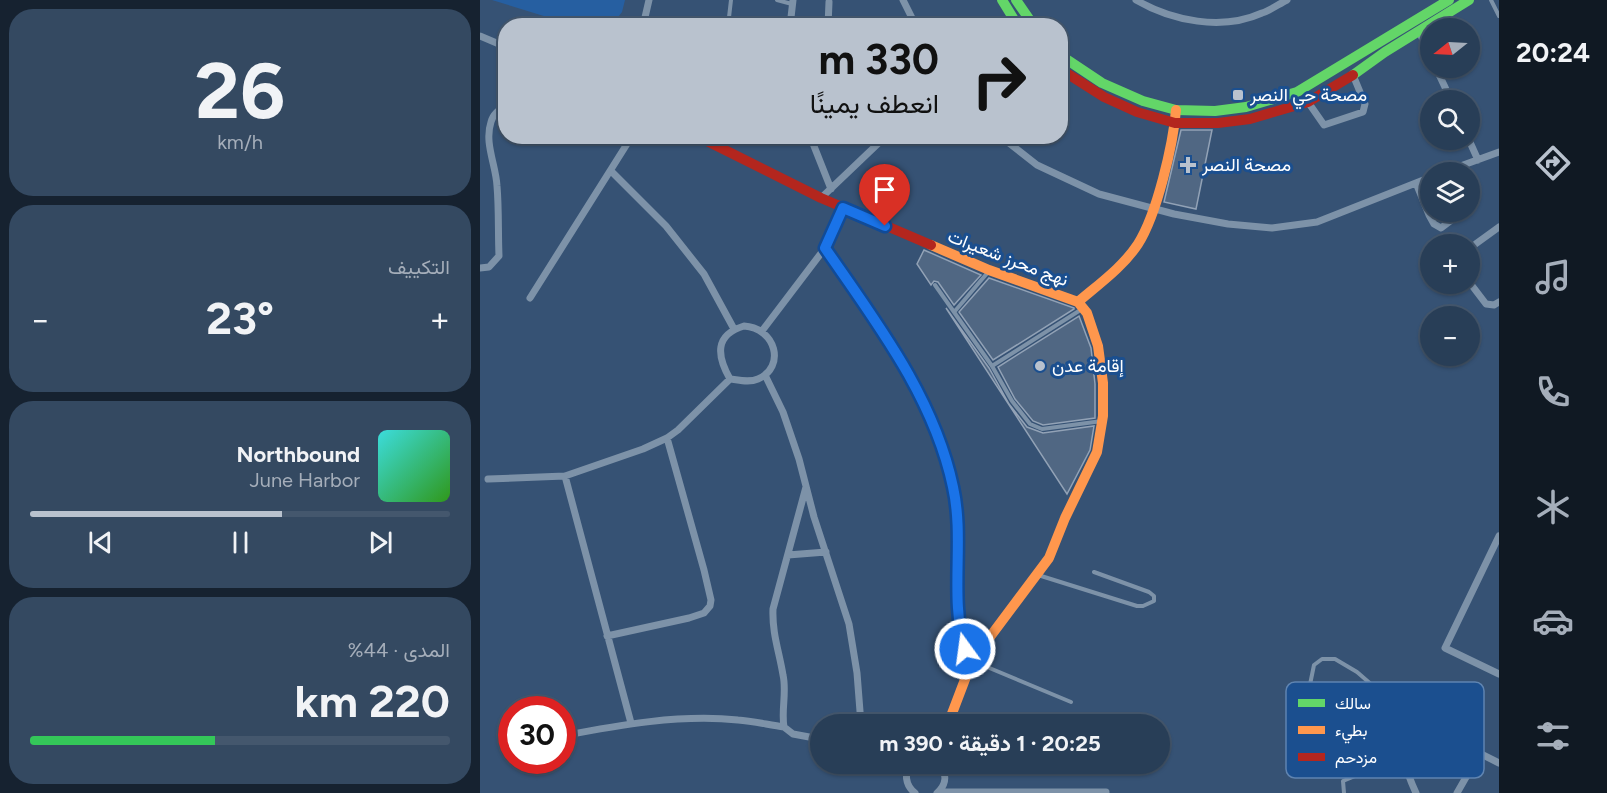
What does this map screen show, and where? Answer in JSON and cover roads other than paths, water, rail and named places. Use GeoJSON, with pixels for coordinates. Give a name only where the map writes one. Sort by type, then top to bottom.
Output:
{"type":"FeatureCollection","features":[{"type":"Feature","properties":{"kind":"street"},"geometry":{"type":"LineString","coordinates":[[645,18],[649,0]]}},
{"type":"Feature","properties":{"kind":"street"},"geometry":{"type":"LineString","coordinates":[[903,0],[912,18]]}},
{"type":"Feature","properties":{"kind":"street"},"geometry":{"type":"LineString","coordinates":[[1002,0],[1013,18]]}},
{"type":"Feature","properties":{"kind":"street"},"geometry":{"type":"LineString","coordinates":[[1017,0],[1029,18]]}},
{"type":"Feature","properties":{"kind":"street"},"geometry":{"type":"LineString","coordinates":[[1136,0],[1172,15],[1198,21],[1220,22],[1261,14],[1287,0]]}},
{"type":"Feature","properties":{"kind":"street"},"geometry":{"type":"LineString","coordinates":[[1068,61],[1102,83],[1143,101],[1176,110],[1215,111],[1246,107],[1297,92],[1449,0]]}},
{"type":"Feature","properties":{"kind":"street"},"geometry":{"type":"LineString","coordinates":[[1068,74],[1104,97],[1137,112],[1174,123],[1218,123],[1250,119],[1308,102],[1469,0]]}},
{"type":"Feature","properties":{"kind":"street"},"geometry":{"type":"LineString","coordinates":[[791,18],[793,2]]}},
{"type":"Feature","properties":{"kind":"street"},"geometry":{"type":"LineString","coordinates":[[828,18],[829,2]]}},
{"type":"Feature","properties":{"kind":"street"},"geometry":{"type":"LineString","coordinates":[[480,36],[498,44]]}},
{"type":"Feature","properties":{"kind":"street"},"geometry":{"type":"LineString","coordinates":[[1308,102],[1324,125],[1363,112],[1365,104],[1353,75]]}},
{"type":"Feature","properties":{"kind":"street","name":"نهج محرز شعيرات"},"geometry":{"type":"LineString","coordinates":[[713,144],[820,198],[989,270],[1081,305],[1138,244],[1153,210],[1176,110]]}},
{"type":"Feature","properties":{"kind":"street"},"geometry":{"type":"LineString","coordinates":[[480,268],[489,267],[499,256],[497,184],[490,148],[491,121],[498,111]]}},
{"type":"Feature","properties":{"kind":"street"},"geometry":{"type":"LineString","coordinates":[[530,298],[627,144]]}},
{"type":"Feature","properties":{"kind":"street"},"geometry":{"type":"LineString","coordinates":[[813,144],[831,189]]}},
{"type":"Feature","properties":{"kind":"street"},"geometry":{"type":"LineString","coordinates":[[820,198],[878,144]]}},
{"type":"Feature","properties":{"kind":"street"},"geometry":{"type":"LineString","coordinates":[[1010,144],[1037,165],[1099,194],[1153,210],[1228,224],[1272,228],[1317,222],[1420,181]]}},
{"type":"Feature","properties":{"kind":"street"},"geometry":{"type":"LineString","coordinates":[[1474,150],[1478,160]]}},
{"type":"Feature","properties":{"kind":"street"},"geometry":{"type":"LineString","coordinates":[[1472,162],[1498,154]]}},
{"type":"Feature","properties":{"kind":"street"},"geometry":{"type":"LineString","coordinates":[[611,171],[666,226],[704,274],[734,329]]}},
{"type":"Feature","properties":{"kind":"street"},"geometry":{"type":"LineString","coordinates":[[1416,183],[1420,192]]}},
{"type":"Feature","properties":{"kind":"street"},"geometry":{"type":"LineString","coordinates":[[762,331],[825,248],[843,208]]}},
{"type":"Feature","properties":{"kind":"street"},"geometry":{"type":"LineString","coordinates":[[1433,222],[1441,228],[1449,222]]}},
{"type":"Feature","properties":{"kind":"street"},"geometry":{"type":"LineString","coordinates":[[1480,241],[1499,227]]}},
{"type":"Feature","properties":{"kind":"street"},"geometry":{"type":"LineString","coordinates":[[825,248],[903,362],[926,408],[941,446],[953,487],[958,524],[957,607],[959,623],[965,649],[972,661]]}},
{"type":"Feature","properties":{"kind":"street"},"geometry":{"type":"LineString","coordinates":[[1478,294],[1486,304],[1494,306],[1499,302]]}},
{"type":"Feature","properties":{"kind":"street"},"geometry":{"type":"LineString","coordinates":[[952,714],[972,661],[1038,575],[1055,546],[1065,518],[1097,452],[1102,420],[1103,382],[1098,346],[1087,313],[1081,305]]}},
{"type":"Feature","properties":{"kind":"street"},"geometry":{"type":"LineString","coordinates":[[744,326],[762,331],[772,343],[774,350],[772,366],[765,375],[758,379],[746,381],[730,379],[720,360],[720,348],[725,337],[734,329],[744,326]]}},
{"type":"Feature","properties":{"kind":"street"},"geometry":{"type":"LineString","coordinates":[[765,375],[783,412],[849,624],[860,714]]}},
{"type":"Feature","properties":{"kind":"street"},"geometry":{"type":"LineString","coordinates":[[488,479],[565,476],[643,449],[678,430],[730,379]]}},
{"type":"Feature","properties":{"kind":"street"},"geometry":{"type":"LineString","coordinates":[[607,636],[689,618],[704,613],[710,606],[711,600],[704,570],[667,438]]}},
{"type":"Feature","properties":{"kind":"street"},"geometry":{"type":"LineString","coordinates":[[565,476],[631,723]]}},
{"type":"Feature","properties":{"kind":"street"},"geometry":{"type":"LineString","coordinates":[[784,727],[784,676],[772,627],[773,609],[806,486]]}},
{"type":"Feature","properties":{"kind":"street"},"geometry":{"type":"LineString","coordinates":[[1499,536],[1445,648],[1499,674]]}},
{"type":"Feature","properties":{"kind":"street"},"geometry":{"type":"LineString","coordinates":[[788,555],[826,552]]}},
{"type":"Feature","properties":{"kind":"street"},"geometry":{"type":"LineString","coordinates":[[959,623],[969,632],[990,637]]}},
{"type":"Feature","properties":{"kind":"street"},"geometry":{"type":"LineString","coordinates":[[576,733],[631,723],[692,719],[738,720],[784,727],[793,734],[810,738]]}},
{"type":"Feature","properties":{"kind":"street"},"geometry":{"type":"LineString","coordinates":[[1484,756],[1499,763]]}},
{"type":"Feature","properties":{"kind":"street"},"geometry":{"type":"LineString","coordinates":[[909,774],[907,783],[915,793]]}},
{"type":"Feature","properties":{"kind":"street"},"geometry":{"type":"LineString","coordinates":[[938,793],[944,786],[944,774]]}},
{"type":"Feature","properties":{"kind":"street"},"geometry":{"type":"LineString","coordinates":[[1409,778],[1416,793]]}},
{"type":"Feature","properties":{"kind":"street"},"geometry":{"type":"LineString","coordinates":[[1457,793],[1466,778]]}},
{"type":"Feature","properties":{"kind":"street"},"geometry":{"type":"LineString","coordinates":[[938,793],[1106,792]]}},
{"type":"Feature","properties":{"kind":"lane"},"geometry":{"type":"LineString","coordinates":[[729,18],[731,0]]}},
{"type":"Feature","properties":{"kind":"lane"},"geometry":{"type":"LineString","coordinates":[[777,0],[793,2]]}},
{"type":"Feature","properties":{"kind":"lane"},"geometry":{"type":"LineString","coordinates":[[1491,0],[1499,16]]}},
{"type":"Feature","properties":{"kind":"lane"},"geometry":{"type":"LineString","coordinates":[[955,311],[989,270]]}},
{"type":"Feature","properties":{"kind":"lane"},"geometry":{"type":"LineString","coordinates":[[934,285],[955,311],[992,366],[1012,401],[1030,424],[1042,429],[1102,420]]}},
{"type":"Feature","properties":{"kind":"lane"},"geometry":{"type":"LineString","coordinates":[[992,366],[1081,305]]}},
{"type":"Feature","properties":{"kind":"lane"},"geometry":{"type":"LineString","coordinates":[[1038,575],[1137,606],[1154,601],[1154,596],[1149,592],[1095,572]]}},
{"type":"Feature","properties":{"kind":"lane"},"geometry":{"type":"LineString","coordinates":[[1311,682],[1314,664],[1322,659],[1335,659],[1369,682]]}},
{"type":"Feature","properties":{"kind":"lane"},"geometry":{"type":"LineString","coordinates":[[972,661],[1071,702]]}},
{"type":"Feature","properties":{"kind":"lane"},"geometry":{"type":"LineString","coordinates":[[1344,793],[1343,781],[1350,778]]}},
{"type":"Feature","properties":{"kind":"place","name":"مصحة حي النصر"},"geometry":{"type":"Point","coordinates":[1238,95]}},
{"type":"Feature","properties":{"kind":"place","name":"مصحة النصر"},"geometry":{"type":"Point","coordinates":[1188,165]}},
{"type":"Feature","properties":{"kind":"place","name":"إقامة عدن"},"geometry":{"type":"Point","coordinates":[1040,366]}}]}
